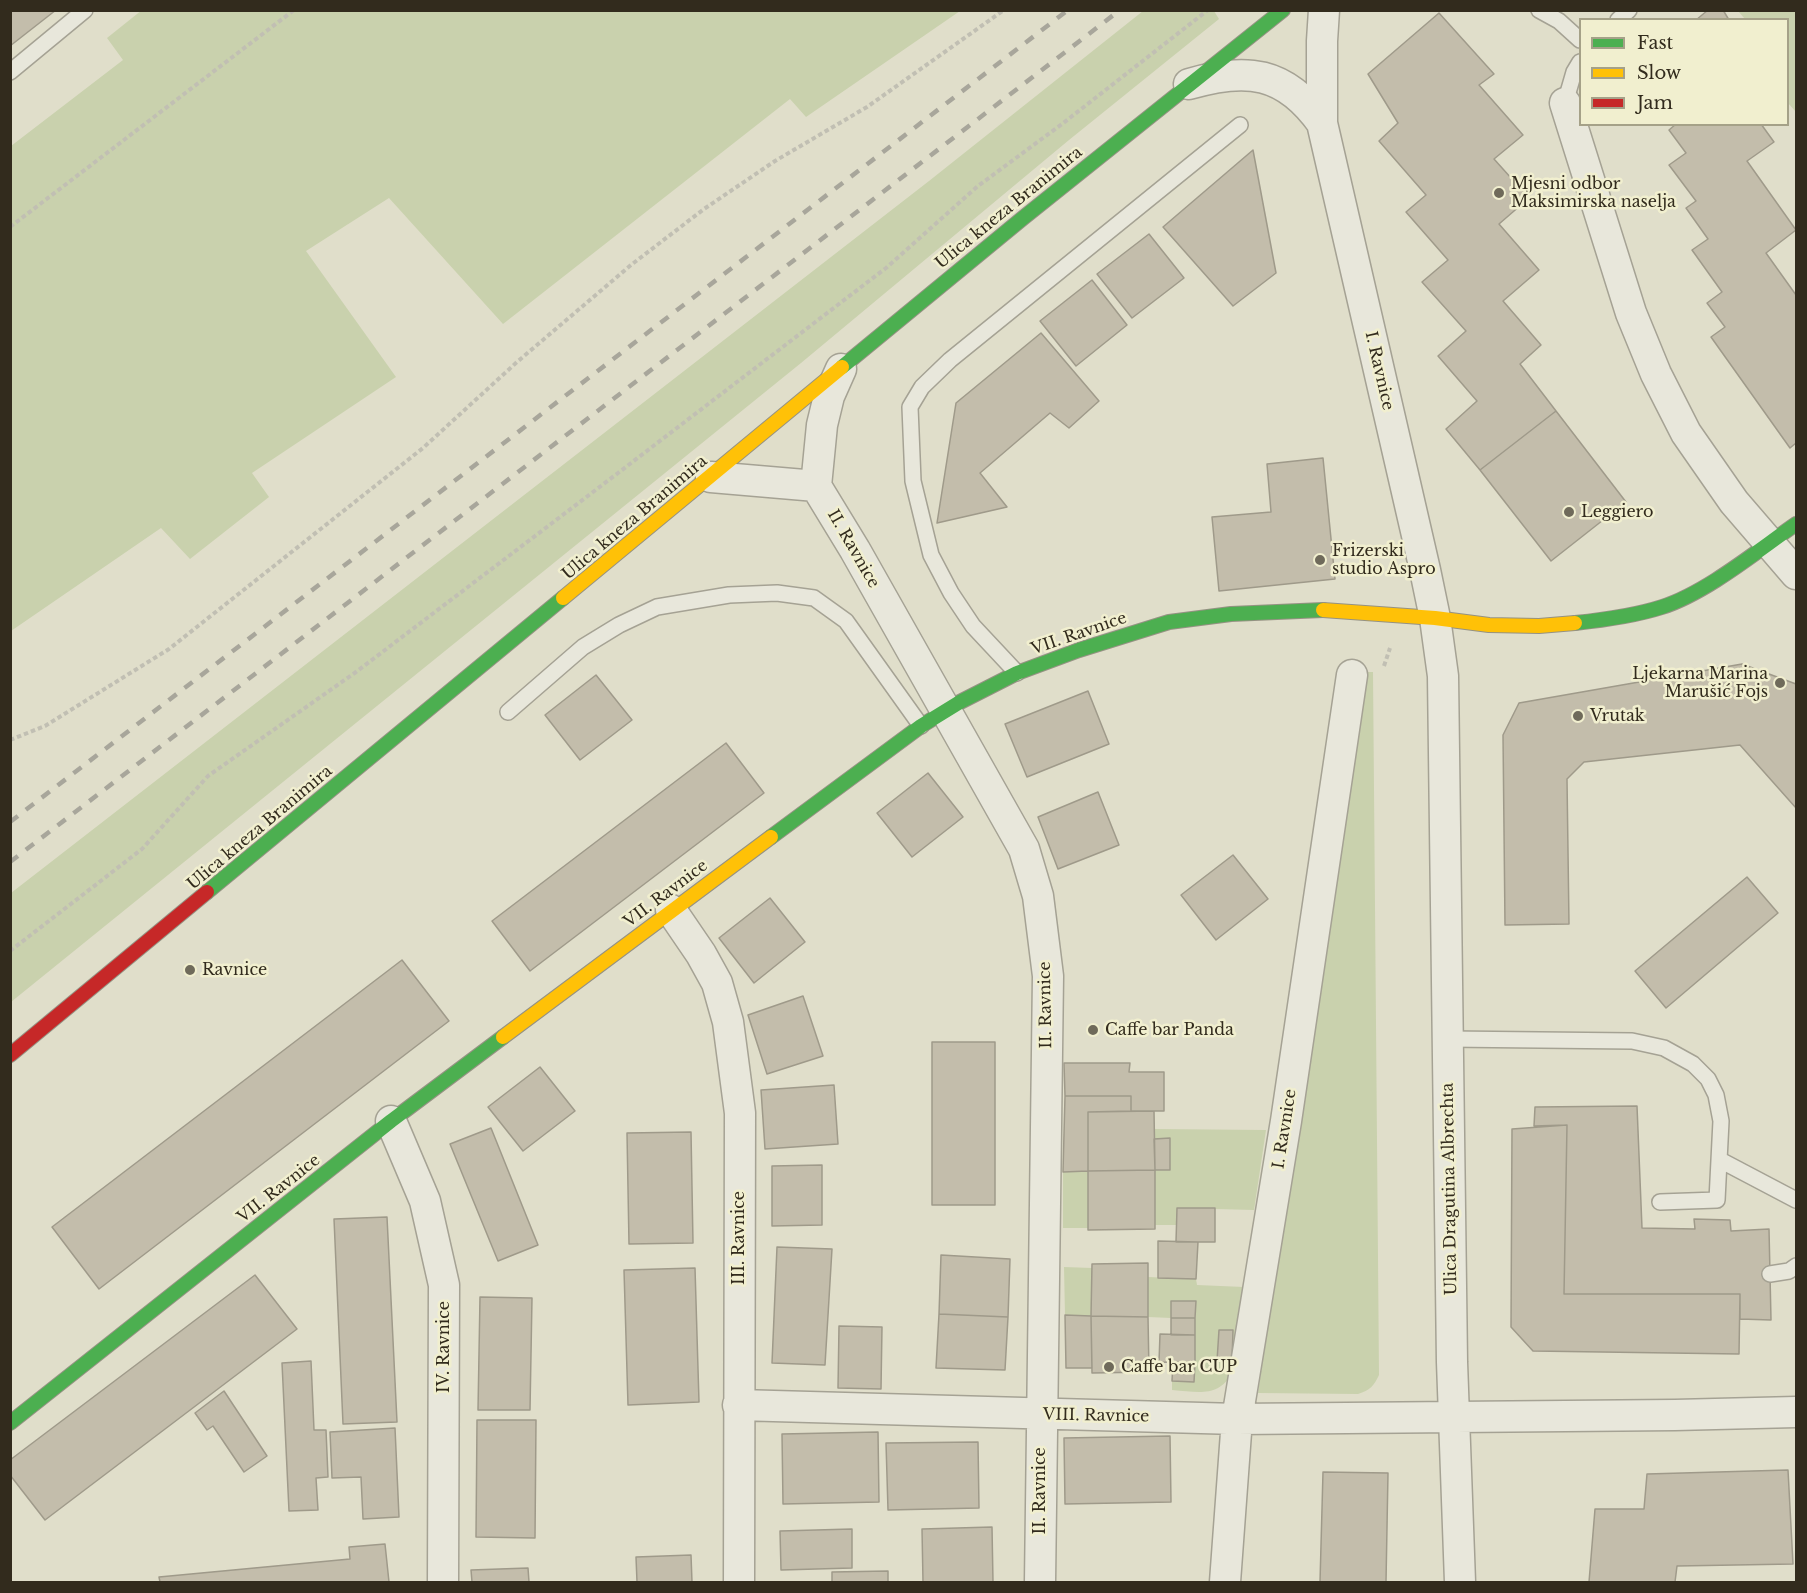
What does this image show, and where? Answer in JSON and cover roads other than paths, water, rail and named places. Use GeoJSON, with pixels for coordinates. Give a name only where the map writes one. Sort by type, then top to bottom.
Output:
{"type":"FeatureCollection","features":[{"type":"Feature","properties":{"kind":"street","name":"Ulica kneza Branimira"},"geometry":{"type":"LineString","coordinates":[[10,1055],[1023,218],[1283,10]]}},
{"type":"Feature","properties":{"kind":"street","name":"I. Ravnice"},"geometry":{"type":"LineString","coordinates":[[1324,10],[1322,123],[1435,618]]}},
{"type":"Feature","properties":{"kind":"street","name":"I. Ravnice"},"geometry":{"type":"LineString","coordinates":[[1189,84],[1223,76],[1258,76],[1274,81],[1299,97],[1322,123]]}},
{"type":"Feature","properties":{"kind":"street"},"geometry":{"type":"LineString","coordinates":[[1565,103],[1631,313],[1656,374],[1686,433],[1734,502],[1797,574]]}},
{"type":"Feature","properties":{"kind":"street"},"geometry":{"type":"LineString","coordinates":[[711,477],[816,486],[822,425],[829,396],[841,369]]}},
{"type":"Feature","properties":{"kind":"street","name":"II. Ravnice"},"geometry":{"type":"LineString","coordinates":[[816,486],[855,550],[933,718],[1024,849],[1038,896],[1048,976],[1040,1414],[1040,1582]]}},
{"type":"Feature","properties":{"kind":"street","name":"VII. Ravnice"},"geometry":{"type":"LineString","coordinates":[[10,1423],[391,1121],[671,910],[933,718],[1017,673],[1079,650],[1169,622],[1231,614],[1322,610],[1435,618],[1489,625],[1539,626],[1607,620],[1663,607],[1686,597],[1710,584],[1797,524]]}},
{"type":"Feature","properties":{"kind":"street","name":"Ulica Dragutina Albrechta"},"geometry":{"type":"LineString","coordinates":[[1435,618],[1443,676],[1453,1417],[1460,1582]]}},
{"type":"Feature","properties":{"kind":"street","name":"I. Ravnice"},"geometry":{"type":"LineString","coordinates":[[1225,1582],[1237,1419],[1286,1121],[1352,675]]}},
{"type":"Feature","properties":{"kind":"street","name":"III. Ravnice"},"geometry":{"type":"LineString","coordinates":[[671,910],[701,954],[717,983],[728,1022],[740,1113],[738,1582]]}},
{"type":"Feature","properties":{"kind":"street","name":"IV. Ravnice"},"geometry":{"type":"LineString","coordinates":[[391,1121],[425,1201],[444,1285],[443,1582]]}},
{"type":"Feature","properties":{"kind":"street","name":"VIII. Ravnice"},"geometry":{"type":"LineString","coordinates":[[738,1405],[1237,1419],[1453,1417]]}},
{"type":"Feature","properties":{"kind":"street"},"geometry":{"type":"LineString","coordinates":[[1453,1417],[1797,1412]]}},
{"type":"Feature","properties":{"kind":"lane"},"geometry":{"type":"LineString","coordinates":[[10,72],[85,10]]}},
{"type":"Feature","properties":{"kind":"lane"},"geometry":{"type":"LineString","coordinates":[[1539,10],[1559,21],[1579,38]]}},
{"type":"Feature","properties":{"kind":"lane"},"geometry":{"type":"LineString","coordinates":[[1565,103],[1574,72],[1579,66]]}},
{"type":"Feature","properties":{"kind":"lane"},"geometry":{"type":"LineString","coordinates":[[1017,673],[973,626],[951,593],[931,555],[913,481],[910,406],[922,387],[950,360],[1240,125]]}},
{"type":"Feature","properties":{"kind":"lane"},"geometry":{"type":"LineString","coordinates":[[508,712],[583,647],[619,625],[657,607],[729,595],[777,593],[814,598],[846,621],[933,718]]}},
{"type":"Feature","properties":{"kind":"lane"},"geometry":{"type":"LineString","coordinates":[[1448,1039],[1632,1041],[1664,1048],[1693,1064],[1708,1079],[1716,1095],[1721,1121],[1717,1200],[1660,1202]]}},
{"type":"Feature","properties":{"kind":"lane"},"geometry":{"type":"LineString","coordinates":[[1720,1160],[1797,1200]]}},
{"type":"Feature","properties":{"kind":"lane"},"geometry":{"type":"LineString","coordinates":[[1770,1274],[1789,1271],[1797,1266]]}},
{"type":"Feature","properties":{"kind":"railway"},"geometry":{"type":"LineString","coordinates":[[10,822],[1068,10]]}},
{"type":"Feature","properties":{"kind":"railway"},"geometry":{"type":"LineString","coordinates":[[10,862],[1120,10]]}},
{"type":"Feature","properties":{"kind":"place","name":"Mjesni odbor Maksimirska naselja"},"geometry":{"type":"Point","coordinates":[1499,193]}},
{"type":"Feature","properties":{"kind":"place","name":"Leggiero"},"geometry":{"type":"Point","coordinates":[1569,512]}},
{"type":"Feature","properties":{"kind":"place","name":"Frizerski studio Aspro"},"geometry":{"type":"Point","coordinates":[1320,560]}},
{"type":"Feature","properties":{"kind":"place","name":"Ljekarna Marina Marušić Fojs"},"geometry":{"type":"Point","coordinates":[1780,683]}},
{"type":"Feature","properties":{"kind":"place","name":"Vrutak"},"geometry":{"type":"Point","coordinates":[1578,716]}},
{"type":"Feature","properties":{"kind":"place","name":"Ravnice"},"geometry":{"type":"Point","coordinates":[190,970]}},
{"type":"Feature","properties":{"kind":"place","name":"Caffe bar Panda"},"geometry":{"type":"Point","coordinates":[1093,1030]}},
{"type":"Feature","properties":{"kind":"place","name":"Caffe bar CUP"},"geometry":{"type":"Point","coordinates":[1109,1367]}}]}
